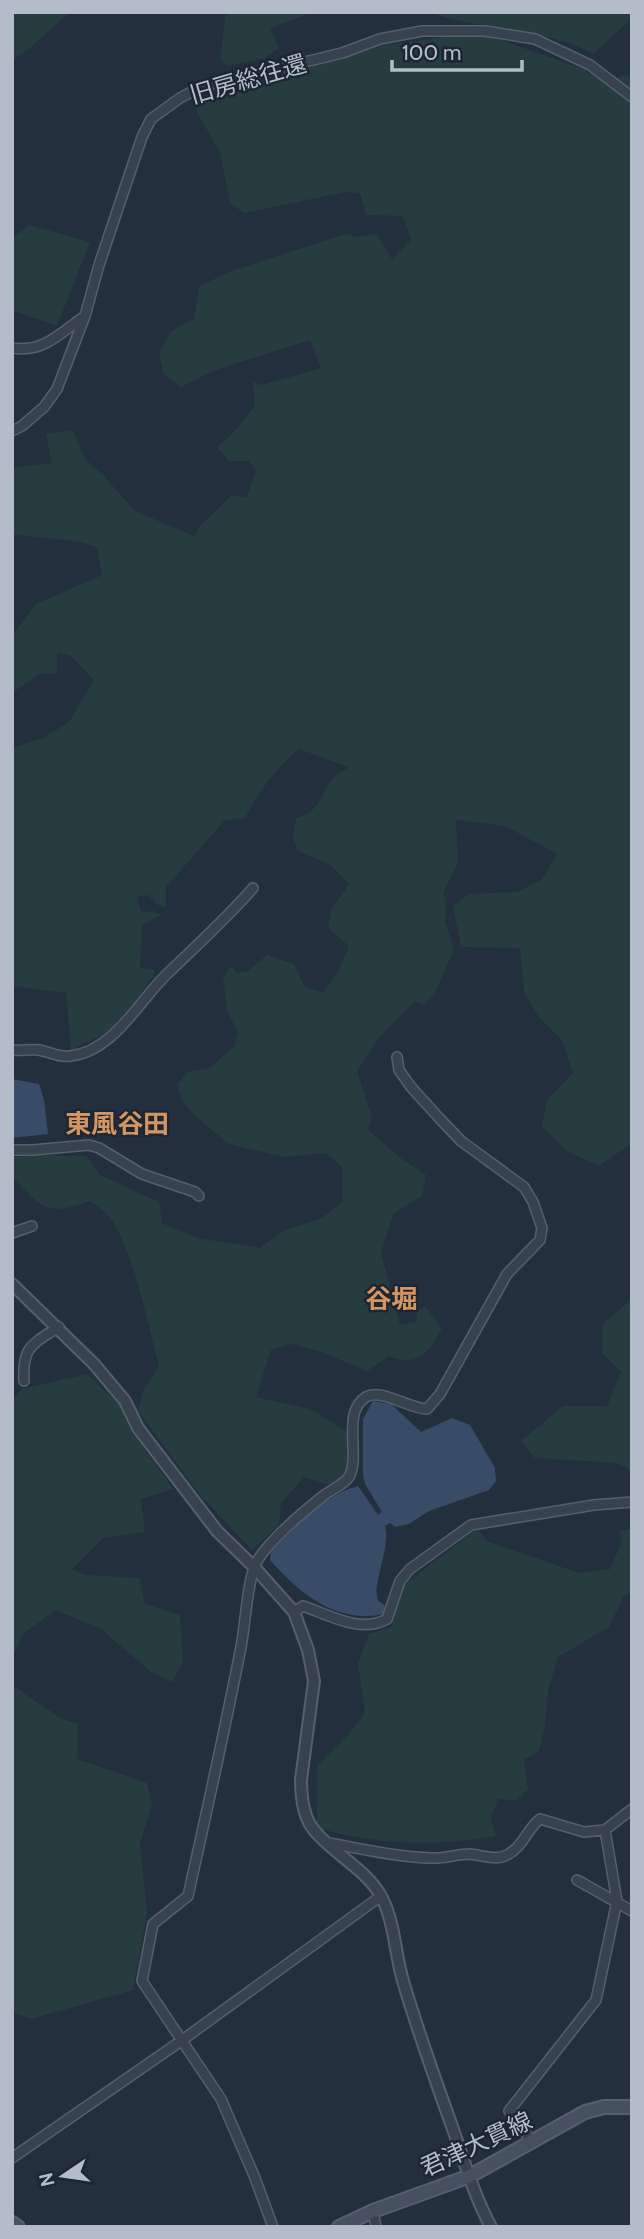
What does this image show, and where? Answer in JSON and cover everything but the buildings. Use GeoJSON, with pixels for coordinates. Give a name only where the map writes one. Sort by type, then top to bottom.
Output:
{"type":"FeatureCollection","features":[{"type":"Feature","properties":{"kind":"main road","name":"君津大貫線"},"geometry":{"type":"LineString","coordinates":[[339,2227],[373,2211],[470,2176],[585,2112],[604,2107],[632,2107]]}},
{"type":"Feature","properties":{"kind":"main road"},"geometry":{"type":"LineString","coordinates":[[12,2223],[18,2227]]}},
{"type":"Feature","properties":{"kind":"street","name":"旧房総往還"},"geometry":{"type":"LineString","coordinates":[[12,430],[22,426],[44,407],[57,389],[85,316],[99,265],[142,137],[151,119],[180,98],[195,90],[341,53],[380,38],[422,31],[485,31],[535,39],[590,65],[632,97]]}},
{"type":"Feature","properties":{"kind":"street"},"geometry":{"type":"LineString","coordinates":[[12,348],[34,349],[85,316]]}},
{"type":"Feature","properties":{"kind":"street"},"geometry":{"type":"LineString","coordinates":[[12,1050],[39,1050],[55,1056],[71,1056],[88,1051],[109,1038],[166,975],[208,937],[254,888]]}},
{"type":"Feature","properties":{"kind":"street"},"geometry":{"type":"LineString","coordinates":[[273,2227],[256,2178],[228,2113],[142,1981],[153,1924],[188,1896],[241,1650],[254,1567],[264,1550],[323,1495],[348,1479],[354,1458],[353,1423],[356,1409],[365,1397],[374,1395],[393,1398],[418,1409],[427,1409],[440,1394],[507,1275],[540,1240],[542,1228],[533,1202],[524,1187],[461,1141],[411,1087],[399,1070],[397,1057]]}},
{"type":"Feature","properties":{"kind":"street"},"geometry":{"type":"LineString","coordinates":[[12,1150],[89,1145],[99,1148],[142,1174],[195,1192],[199,1196]]}},
{"type":"Feature","properties":{"kind":"street"},"geometry":{"type":"LineString","coordinates":[[12,1233],[32,1226]]}},
{"type":"Feature","properties":{"kind":"street"},"geometry":{"type":"LineString","coordinates":[[12,1284],[94,1364],[125,1402],[138,1428],[217,1531],[294,1612],[309,1650],[314,1681],[304,1743],[301,1796],[314,1830],[364,1875],[381,1896],[391,1920],[397,1959],[419,2035],[491,2227]]}},
{"type":"Feature","properties":{"kind":"street"},"geometry":{"type":"LineString","coordinates":[[24,1381],[23,1361],[26,1352],[59,1327]]}},
{"type":"Feature","properties":{"kind":"street"},"geometry":{"type":"LineString","coordinates":[[294,1612],[303,1606],[358,1625],[382,1622],[387,1619],[400,1581],[410,1569],[471,1525],[594,1505],[632,1502]]}},
{"type":"Feature","properties":{"kind":"street"},"geometry":{"type":"LineString","coordinates":[[328,1843],[381,1853],[430,1858],[467,1854],[495,1857],[510,1853],[540,1819],[584,1832],[605,1830],[632,1809]]}},
{"type":"Feature","properties":{"kind":"street"},"geometry":{"type":"LineString","coordinates":[[533,2143],[509,2111],[596,2000],[617,1901],[605,1830]]}},
{"type":"Feature","properties":{"kind":"street"},"geometry":{"type":"LineString","coordinates":[[578,1880],[632,1911]]}},
{"type":"Feature","properties":{"kind":"street"},"geometry":{"type":"LineString","coordinates":[[12,2158],[181,2041],[381,1896]]}},
{"type":"Feature","properties":{"kind":"street"},"geometry":{"type":"LineString","coordinates":[[373,2211],[376,2227]]}},
{"type":"Feature","properties":{"kind":"green space"},"geometry":{"type":"Polygon","coordinates":[[[12,12],[70,12],[12,61],[12,12]]]}},
{"type":"Feature","properties":{"kind":"green space"},"geometry":{"type":"Polygon","coordinates":[[[226,12],[314,12],[270,28],[279,48],[263,59],[227,66],[220,59],[226,12]]]}},
{"type":"Feature","properties":{"kind":"green space"},"geometry":{"type":"Polygon","coordinates":[[[429,12],[632,12],[632,18],[593,54],[553,39],[429,12]]]}},
{"type":"Feature","properties":{"kind":"green space"},"geometry":{"type":"Polygon","coordinates":[[[478,32],[583,69],[605,82],[626,75],[632,79],[632,1143],[599,1166],[567,1151],[542,1127],[547,1100],[573,1073],[562,1040],[538,1016],[524,992],[520,948],[461,947],[453,906],[469,894],[517,892],[542,879],[557,854],[505,826],[456,820],[458,863],[443,893],[446,901],[445,921],[454,950],[435,993],[424,1005],[415,1001],[379,1038],[357,1071],[372,1117],[368,1130],[426,1175],[422,1196],[393,1214],[381,1253],[400,1325],[416,1322],[417,1311],[425,1306],[442,1328],[432,1345],[421,1356],[408,1360],[389,1356],[367,1371],[321,1352],[292,1344],[271,1350],[256,1397],[310,1409],[348,1432],[350,1472],[331,1485],[304,1477],[281,1503],[279,1525],[252,1550],[200,1495],[138,1411],[143,1391],[159,1366],[127,1250],[111,1219],[90,1201],[64,1208],[46,1207],[12,1177],[12,1157],[86,1156],[100,1175],[159,1202],[162,1223],[197,1238],[260,1248],[285,1230],[320,1219],[343,1202],[342,1167],[325,1153],[284,1157],[229,1144],[193,1114],[182,1100],[177,1084],[188,1072],[209,1068],[234,1047],[238,1033],[227,1010],[223,978],[231,966],[237,973],[248,971],[267,955],[294,964],[304,986],[323,993],[338,972],[349,946],[328,928],[331,910],[349,884],[332,866],[297,850],[293,835],[296,818],[311,811],[334,777],[349,767],[299,749],[269,780],[245,818],[224,821],[166,887],[166,907],[158,905],[148,895],[137,897],[141,911],[162,914],[142,925],[140,968],[154,970],[155,973],[137,999],[108,1032],[71,1050],[66,993],[12,988],[12,748],[43,738],[69,722],[94,680],[70,655],[57,653],[57,673],[39,674],[12,693],[12,636],[36,604],[102,575],[97,547],[12,534],[12,468],[52,463],[46,434],[73,430],[85,459],[135,511],[194,536],[200,526],[231,496],[247,497],[256,470],[249,461],[229,461],[217,447],[233,433],[255,406],[253,382],[262,385],[321,368],[310,340],[215,370],[181,387],[164,375],[159,354],[170,332],[194,319],[199,286],[234,270],[346,234],[356,237],[377,234],[392,259],[411,240],[403,216],[366,215],[360,193],[345,192],[244,213],[230,203],[220,153],[196,110],[204,96],[381,46],[478,32]]]}},
{"type":"Feature","properties":{"kind":"green space"},"geometry":{"type":"Polygon","coordinates":[[[29,225],[90,242],[57,326],[12,310],[12,239],[29,225]]]}},
{"type":"Feature","properties":{"kind":"green space"},"geometry":{"type":"Polygon","coordinates":[[[632,1299],[632,1470],[617,1463],[535,1458],[521,1441],[563,1406],[607,1406],[621,1372],[602,1353],[603,1324],[632,1299]]]}},
{"type":"Feature","properties":{"kind":"green space"},"geometry":{"type":"Polygon","coordinates":[[[87,1374],[119,1404],[130,1429],[173,1489],[141,1499],[145,1532],[103,1538],[72,1569],[85,1575],[139,1578],[145,1604],[180,1615],[183,1662],[172,1682],[151,1672],[101,1629],[56,1610],[24,1633],[12,1657],[12,1402],[21,1389],[87,1374]]]}},
{"type":"Feature","properties":{"kind":"green space"},"geometry":{"type":"Polygon","coordinates":[[[632,1529],[632,1591],[624,1596],[609,1627],[558,1657],[548,1690],[545,1725],[539,1751],[524,1760],[528,1789],[516,1801],[498,1799],[491,1818],[496,1836],[428,1843],[384,1841],[317,1828],[317,1766],[350,1733],[365,1713],[358,1664],[369,1634],[391,1627],[404,1585],[472,1532],[481,1532],[486,1541],[579,1573],[610,1569],[621,1544],[620,1531],[632,1529]]]}},
{"type":"Feature","properties":{"kind":"green space"},"geometry":{"type":"Polygon","coordinates":[[[12,1685],[62,1719],[78,1724],[77,1759],[147,1783],[152,1804],[140,1844],[147,1912],[133,1990],[31,2019],[12,2012],[12,1685]]]}},
{"type":"Feature","properties":{"kind":"water"},"geometry":{"type":"Polygon","coordinates":[[[12,1079],[39,1084],[48,1134],[12,1138],[12,1079]]]}},
{"type":"Feature","properties":{"kind":"water"},"geometry":{"type":"Polygon","coordinates":[[[373,1401],[391,1404],[421,1432],[452,1418],[470,1425],[495,1468],[496,1481],[489,1490],[429,1511],[409,1524],[395,1527],[390,1523],[385,1526],[385,1544],[377,1594],[379,1601],[387,1607],[384,1614],[350,1615],[320,1604],[294,1584],[270,1560],[271,1551],[300,1522],[322,1504],[346,1490],[358,1486],[378,1515],[382,1512],[365,1484],[363,1475],[363,1419],[373,1401]]]}},
{"type":"Feature","properties":{"kind":"district","name":"東風谷田"},"geometry":{"type":"Point","coordinates":[117,1124]}},
{"type":"Feature","properties":{"kind":"district","name":"谷堀"},"geometry":{"type":"Point","coordinates":[391,1299]}}]}
